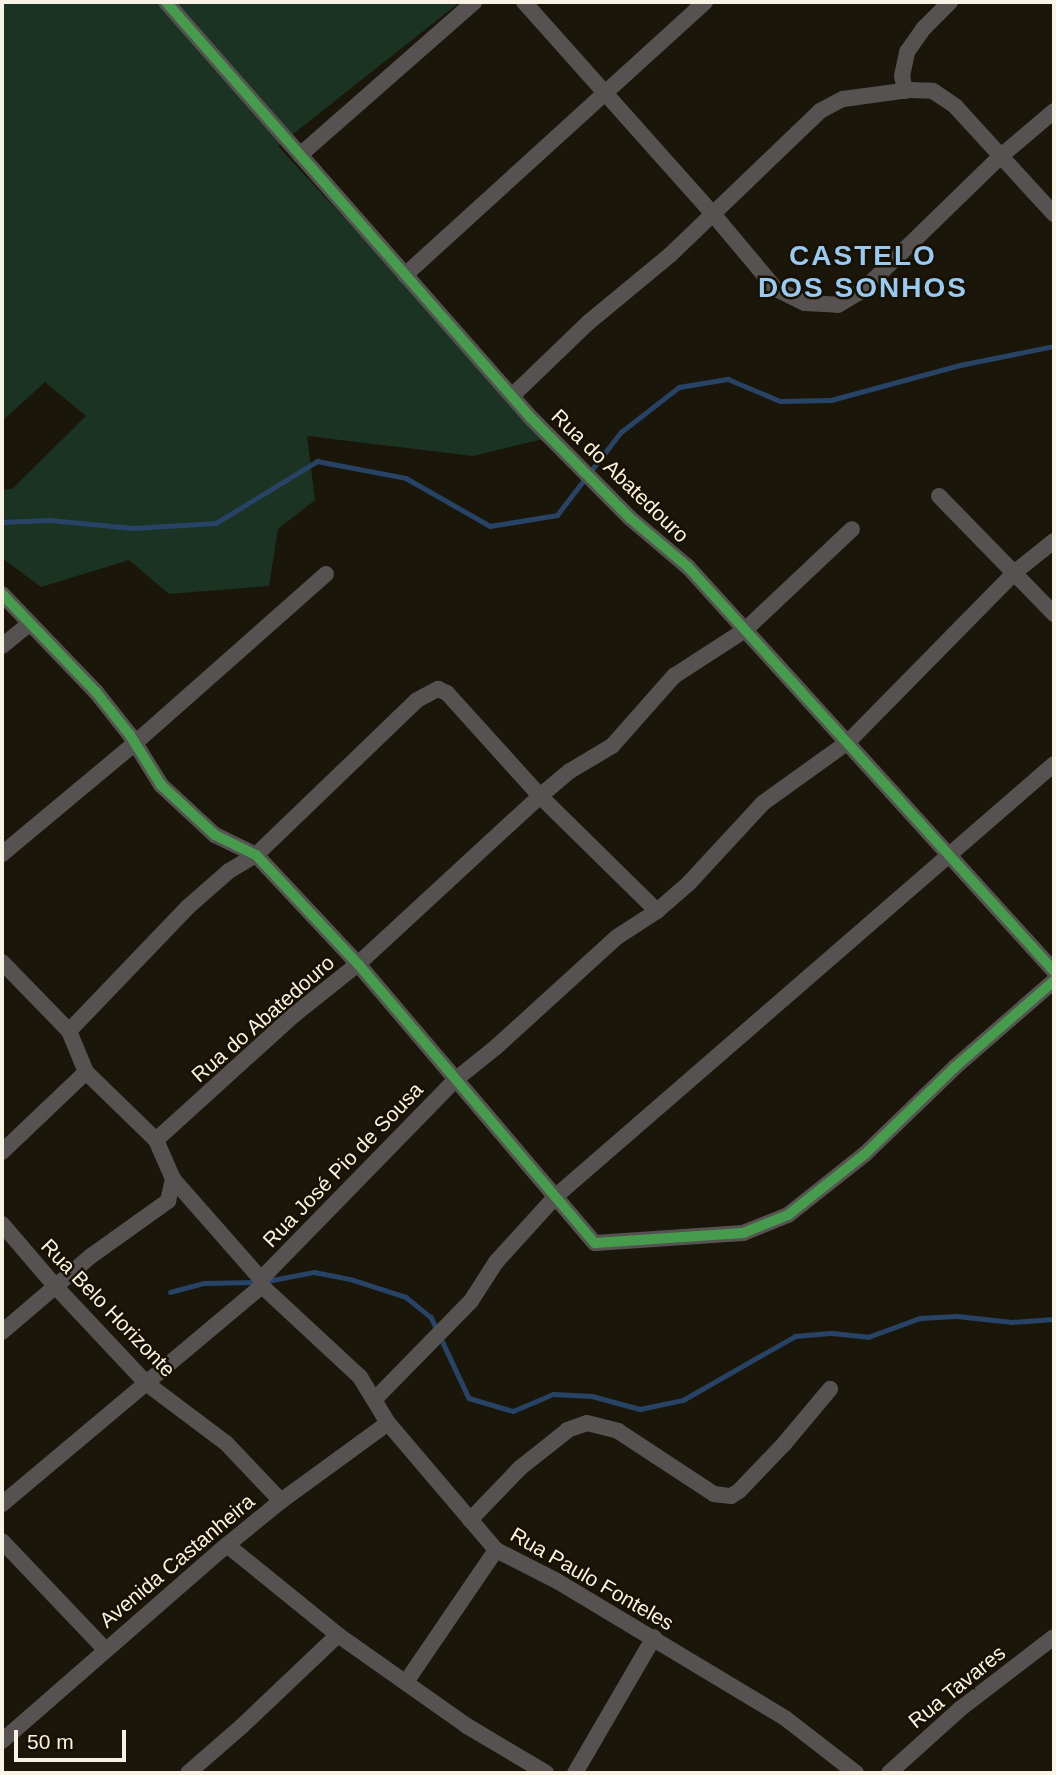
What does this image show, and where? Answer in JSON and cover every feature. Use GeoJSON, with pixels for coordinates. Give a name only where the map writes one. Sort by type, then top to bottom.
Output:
{"type":"FeatureCollection","features":[{"type":"Feature","properties":{"kind":"street","name":"Rua do Abatedouro"},"geometry":{"type":"LineString","coordinates":[[166,2],[512,397],[630,518],[688,567],[1054,971]]}},
{"type":"Feature","properties":{"kind":"street"},"geometry":{"type":"LineString","coordinates":[[300,155],[474,2]]}},
{"type":"Feature","properties":{"kind":"street"},"geometry":{"type":"LineString","coordinates":[[524,2],[713,214],[776,289],[805,303],[838,305],[863,290],[1002,155],[1054,111]]}},
{"type":"Feature","properties":{"kind":"street"},"geometry":{"type":"LineString","coordinates":[[405,275],[705,2]]}},
{"type":"Feature","properties":{"kind":"street"},"geometry":{"type":"LineString","coordinates":[[905,91],[902,76],[907,52],[923,28],[950,2]]}},
{"type":"Feature","properties":{"kind":"street"},"geometry":{"type":"LineString","coordinates":[[512,397],[589,322],[670,255],[820,111],[843,99],[905,91],[933,92],[944,99],[1002,155],[1054,214]]}},
{"type":"Feature","properties":{"kind":"street"},"geometry":{"type":"LineString","coordinates":[[939,496],[1054,614]]}},
{"type":"Feature","properties":{"kind":"street","name":"Rua do Abatedouro"},"geometry":{"type":"LineString","coordinates":[[156,1140],[293,1015],[358,964],[540,796],[570,771],[612,746],[674,676],[745,630],[852,529]]}},
{"type":"Feature","properties":{"kind":"street","name":"Rua José Pio de Sousa"},"geometry":{"type":"LineString","coordinates":[[2,1504],[261,1282],[455,1080],[495,1048],[617,937],[657,911],[690,883],[741,823],[763,803],[848,742],[1015,572],[1054,541]]}},
{"type":"Feature","properties":{"kind":"street"},"geometry":{"type":"LineString","coordinates":[[2,854],[135,743],[326,575]]}},
{"type":"Feature","properties":{"kind":"street"},"geometry":{"type":"LineString","coordinates":[[2,594],[96,692],[135,743],[161,785],[215,835],[256,855],[358,964],[596,1244],[743,1233],[788,1215],[865,1154],[955,1067],[1054,981]]}},
{"type":"Feature","properties":{"kind":"street"},"geometry":{"type":"LineString","coordinates":[[2,646],[30,623]]}},
{"type":"Feature","properties":{"kind":"street"},"geometry":{"type":"LineString","coordinates":[[69,1031],[189,906],[229,871],[256,855],[417,699],[438,689],[447,693],[540,796],[657,911]]}},
{"type":"Feature","properties":{"kind":"street"},"geometry":{"type":"LineString","coordinates":[[375,1399],[471,1301],[495,1262],[556,1196],[1054,764]]}},
{"type":"Feature","properties":{"kind":"street"},"geometry":{"type":"LineString","coordinates":[[2,962],[69,1031],[86,1072],[156,1140],[173,1179],[168,1201],[91,1256],[2,1332]]}},
{"type":"Feature","properties":{"kind":"street"},"geometry":{"type":"LineString","coordinates":[[2,1152],[86,1072]]}},
{"type":"Feature","properties":{"kind":"street","name":"Rua Paulo Fonteles"},"geometry":{"type":"LineString","coordinates":[[173,1179],[261,1282],[360,1377],[388,1423],[496,1550],[557,1581],[654,1637],[785,1718],[856,1773]]}},
{"type":"Feature","properties":{"kind":"street","name":"Rua Belo Horizonte"},"geometry":{"type":"LineString","coordinates":[[2,1224],[56,1287],[146,1383],[226,1443],[281,1501]]}},
{"type":"Feature","properties":{"kind":"street"},"geometry":{"type":"LineString","coordinates":[[470,1520],[520,1468],[567,1430],[587,1423],[618,1431],[714,1494],[730,1496],[739,1491],[784,1444],[830,1389]]}},
{"type":"Feature","properties":{"kind":"street","name":"Avenida Castanheira"},"geometry":{"type":"LineString","coordinates":[[2,1741],[227,1545],[281,1501],[388,1423]]}},
{"type":"Feature","properties":{"kind":"street"},"geometry":{"type":"LineString","coordinates":[[2,1541],[105,1649]]}},
{"type":"Feature","properties":{"kind":"street"},"geometry":{"type":"LineString","coordinates":[[227,1545],[338,1634],[467,1726],[546,1773]]}},
{"type":"Feature","properties":{"kind":"street"},"geometry":{"type":"LineString","coordinates":[[406,1682],[496,1550]]}},
{"type":"Feature","properties":{"kind":"street"},"geometry":{"type":"LineString","coordinates":[[188,1773],[242,1726],[338,1634]]}},
{"type":"Feature","properties":{"kind":"street"},"geometry":{"type":"LineString","coordinates":[[575,1773],[654,1637]]}},
{"type":"Feature","properties":{"kind":"street","name":"Rua Tavares"},"geometry":{"type":"LineString","coordinates":[[889,1773],[960,1709],[1054,1637]]}},
{"type":"Feature","properties":{"kind":"green space"},"geometry":{"type":"Polygon","coordinates":[[[2,2],[460,2],[278,146],[547,438],[473,456],[307,436],[315,500],[278,529],[269,586],[169,594],[129,560],[41,587],[2,558],[2,490],[12,489],[86,416],[45,382],[2,421],[2,2]]]}},
{"type":"Feature","properties":{"kind":"waterway"},"geometry":{"type":"LineString","coordinates":[[2,522],[50,520],[133,528],[216,523],[317,461],[406,478],[490,526],[557,515],[621,432],[679,387],[728,379],[780,401],[831,400],[960,365],[1054,346]]}},
{"type":"Feature","properties":{"kind":"waterway"},"geometry":{"type":"LineString","coordinates":[[267,1281],[314,1272],[350,1279],[406,1297],[431,1317],[469,1398],[513,1411],[553,1394],[592,1396],[640,1409],[683,1400],[795,1336],[832,1333],[868,1337],[920,1318],[957,1316],[1012,1322],[1054,1319]]}},
{"type":"Feature","properties":{"kind":"waterway"},"geometry":{"type":"LineString","coordinates":[[170,1292],[204,1283],[259,1282]]}},
{"type":"Feature","properties":{"kind":"cycle path"},"geometry":{"type":"LineString","coordinates":[[166,2],[531,418],[630,518],[688,567],[1054,971]]}},
{"type":"Feature","properties":{"kind":"cycle path"},"geometry":{"type":"LineString","coordinates":[[2,594],[96,692],[130,735],[161,785],[215,835],[256,855],[358,964],[595,1243],[743,1233],[788,1215],[865,1154],[955,1067],[1054,981]]}},
{"type":"Feature","properties":{"kind":"district","name":"CASTELO DOS SONHOS"},"geometry":{"type":"Point","coordinates":[863,272]}}]}
